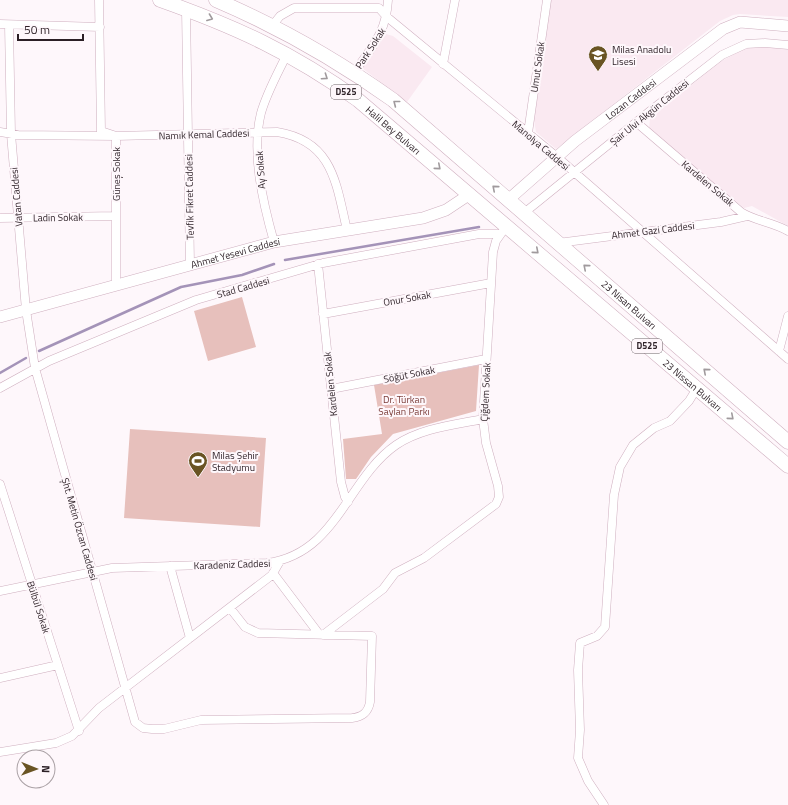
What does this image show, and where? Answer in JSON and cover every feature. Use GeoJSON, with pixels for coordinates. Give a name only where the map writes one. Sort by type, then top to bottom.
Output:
{"type":"FeatureCollection","features":[{"type":"Feature","properties":{"kind":"highway","name":"Halil Bey Bulvarı"},"geometry":{"type":"LineString","coordinates":[[160,0],[239,30],[313,69],[358,100],[470,194],[503,230]]}},
{"type":"Feature","properties":{"kind":"highway","name":"Halil Bey Bulvarı"},"geometry":{"type":"LineString","coordinates":[[216,0],[272,26],[354,73],[413,116],[524,214]]}},
{"type":"Feature","properties":{"kind":"highway","name":"23 Nisan Bulvarı"},"geometry":{"type":"LineString","coordinates":[[524,214],[788,442]]}},
{"type":"Feature","properties":{"kind":"highway","name":"23 Nissan Bulvarı"},"geometry":{"type":"LineString","coordinates":[[503,230],[697,388],[788,466]]}},
{"type":"Feature","properties":{"kind":"street","name":"Güneş Sokak"},"geometry":{"type":"LineString","coordinates":[[99,0],[101,131],[116,136],[116,285]]}},
{"type":"Feature","properties":{"kind":"street","name":"Park Sokak"},"geometry":{"type":"LineString","coordinates":[[354,73],[383,30],[387,17],[388,0]]}},
{"type":"Feature","properties":{"kind":"street"},"geometry":{"type":"LineString","coordinates":[[443,64],[455,0]]}},
{"type":"Feature","properties":{"kind":"street","name":"Umut Sokak"},"geometry":{"type":"LineString","coordinates":[[528,134],[546,0]]}},
{"type":"Feature","properties":{"kind":"street","name":"Manolya Caddesi"},"geometry":{"type":"LineString","coordinates":[[272,26],[287,12],[294,8],[379,8],[387,17],[443,64],[557,157],[788,359]]}},
{"type":"Feature","properties":{"kind":"street","name":"Tevfik Fikret Caddesi"},"geometry":{"type":"LineString","coordinates":[[186,9],[190,265]]}},
{"type":"Feature","properties":{"kind":"street","name":"Lozan Caddesi"},"geometry":{"type":"LineString","coordinates":[[508,200],[557,157],[722,29],[734,23],[748,22],[788,26]]}},
{"type":"Feature","properties":{"kind":"street"},"geometry":{"type":"LineString","coordinates":[[4,24],[100,27]]}},
{"type":"Feature","properties":{"kind":"street","name":"Vatan Caddesi"},"geometry":{"type":"LineString","coordinates":[[4,24],[9,59],[11,134],[26,310],[35,368]]}},
{"type":"Feature","properties":{"kind":"street","name":"Şair Ulvi Akgün Caddesi"},"geometry":{"type":"LineString","coordinates":[[524,214],[636,122],[727,52],[746,44],[754,43],[788,45]]}},
{"type":"Feature","properties":{"kind":"street","name":"Ay Sokak"},"geometry":{"type":"LineString","coordinates":[[274,242],[261,189],[259,132],[263,108],[287,54]]}},
{"type":"Feature","properties":{"kind":"street"},"geometry":{"type":"LineString","coordinates":[[0,59],[9,59]]}},
{"type":"Feature","properties":{"kind":"street","name":"Kardelen Sokak"},"geometry":{"type":"LineString","coordinates":[[636,122],[747,216],[774,223],[788,231]]}},
{"type":"Feature","properties":{"kind":"street","name":"Namık Kemal Caddesi"},"geometry":{"type":"LineString","coordinates":[[0,132],[11,134],[116,136],[277,132],[294,136],[323,156],[335,180],[347,230]]}},
{"type":"Feature","properties":{"kind":"street","name":"Ahmet Yesevi Caddesi"},"geometry":{"type":"LineString","coordinates":[[0,317],[274,242],[415,219],[431,215],[452,207],[470,194]]}},
{"type":"Feature","properties":{"kind":"street","name":"Ladin Sokak"},"geometry":{"type":"LineString","coordinates":[[0,218],[116,216]]}},
{"type":"Feature","properties":{"kind":"street","name":"Ahmet Gazi Caddesi"},"geometry":{"type":"LineString","coordinates":[[558,243],[641,231],[721,222],[747,216]]}},
{"type":"Feature","properties":{"kind":"street","name":"Stad Caddesi"},"geometry":{"type":"LineString","coordinates":[[0,388],[35,368],[191,302],[318,264],[503,230]]}},
{"type":"Feature","properties":{"kind":"street","name":"Çiğdem Sokak"},"geometry":{"type":"LineString","coordinates":[[321,635],[383,589],[395,573],[424,558],[451,536],[492,508],[498,501],[498,486],[486,443],[483,419],[493,252],[503,230]]}},
{"type":"Feature","properties":{"kind":"street","name":"Kardelen Sokak"},"geometry":{"type":"LineString","coordinates":[[318,264],[341,482],[348,502]]}},
{"type":"Feature","properties":{"kind":"street","name":"Onur Sokak"},"geometry":{"type":"LineString","coordinates":[[323,314],[491,283]]}},
{"type":"Feature","properties":{"kind":"street"},"geometry":{"type":"LineString","coordinates":[[779,351],[788,316]]}},
{"type":"Feature","properties":{"kind":"street","name":"Söğüt Sokak"},"geometry":{"type":"LineString","coordinates":[[331,389],[486,359]]}},
{"type":"Feature","properties":{"kind":"street","name":"Şht. Metin Özcan Caddesi"},"geometry":{"type":"LineString","coordinates":[[35,368],[124,689],[135,722],[147,729],[164,728],[201,720],[361,716],[369,706],[372,636],[321,635]]}},
{"type":"Feature","properties":{"kind":"street"},"geometry":{"type":"LineString","coordinates":[[604,805],[588,781],[578,758],[580,730],[578,670],[580,643],[597,636],[605,627],[614,495],[620,467],[633,445],[654,428],[670,421],[689,401],[697,388]]}},
{"type":"Feature","properties":{"kind":"street","name":"Karadeniz Caddesi"},"geometry":{"type":"LineString","coordinates":[[0,591],[112,568],[267,563],[280,561],[301,551],[311,544],[335,520],[384,454],[404,439],[442,427],[483,419]]}},
{"type":"Feature","properties":{"kind":"street","name":"Bülbül Sokak"},"geometry":{"type":"LineString","coordinates":[[0,484],[79,731]]}},
{"type":"Feature","properties":{"kind":"street"},"geometry":{"type":"LineString","coordinates":[[0,752],[56,744],[72,736],[79,731],[99,708],[230,608],[273,573],[280,561]]}},
{"type":"Feature","properties":{"kind":"street"},"geometry":{"type":"LineString","coordinates":[[170,566],[190,638]]}},
{"type":"Feature","properties":{"kind":"street"},"geometry":{"type":"LineString","coordinates":[[273,573],[321,635]]}},
{"type":"Feature","properties":{"kind":"street"},"geometry":{"type":"LineString","coordinates":[[230,608],[245,627],[253,632],[321,635]]}},
{"type":"Feature","properties":{"kind":"street"},"geometry":{"type":"LineString","coordinates":[[0,678],[58,665]]}},
{"type":"Feature","properties":{"kind":"shaded area","name":"Milas Anadolu Lisesi"},"geometry":{"type":"Polygon","coordinates":[[[551,0],[788,0],[788,17],[740,14],[733,15],[720,21],[556,149],[536,132],[534,120],[551,0]]]}},
{"type":"Feature","properties":{"kind":"shaded area"},"geometry":{"type":"Polygon","coordinates":[[[386,34],[393,36],[432,67],[407,102],[362,68],[386,34]]]}},
{"type":"Feature","properties":{"kind":"shaded area"},"geometry":{"type":"Polygon","coordinates":[[[766,47],[788,50],[788,226],[752,206],[744,208],[649,130],[650,118],[720,62],[743,49],[766,47]]]}},
{"type":"Feature","properties":{"kind":"green space"},"geometry":{"type":"Polygon","coordinates":[[[242,297],[256,347],[208,361],[194,311],[242,297]]]}},
{"type":"Feature","properties":{"kind":"green space","name":"Dr. Türkan Saylan Parkı"},"geometry":{"type":"Polygon","coordinates":[[[479,365],[476,411],[393,434],[371,457],[356,479],[346,479],[343,439],[382,434],[374,385],[479,365]]]}},
{"type":"Feature","properties":{"kind":"green space"},"geometry":{"type":"Polygon","coordinates":[[[130,429],[266,438],[260,527],[124,518],[130,429]]]}},
{"type":"Feature","properties":{"kind":"waterway"},"geometry":{"type":"LineString","coordinates":[[285,260],[479,227]]}},
{"type":"Feature","properties":{"kind":"waterway"},"geometry":{"type":"LineString","coordinates":[[39,351],[181,287],[242,275],[274,264]]}},
{"type":"Feature","properties":{"kind":"waterway"},"geometry":{"type":"LineString","coordinates":[[0,373],[26,358]]}},
{"type":"Feature","properties":{"kind":"place","name":"Milas Anadolu Lisesi"},"geometry":{"type":"Point","coordinates":[598,72]}},
{"type":"Feature","properties":{"kind":"place","name":"Milas Şehir Stadyumu"},"geometry":{"type":"Point","coordinates":[198,478]}}]}
